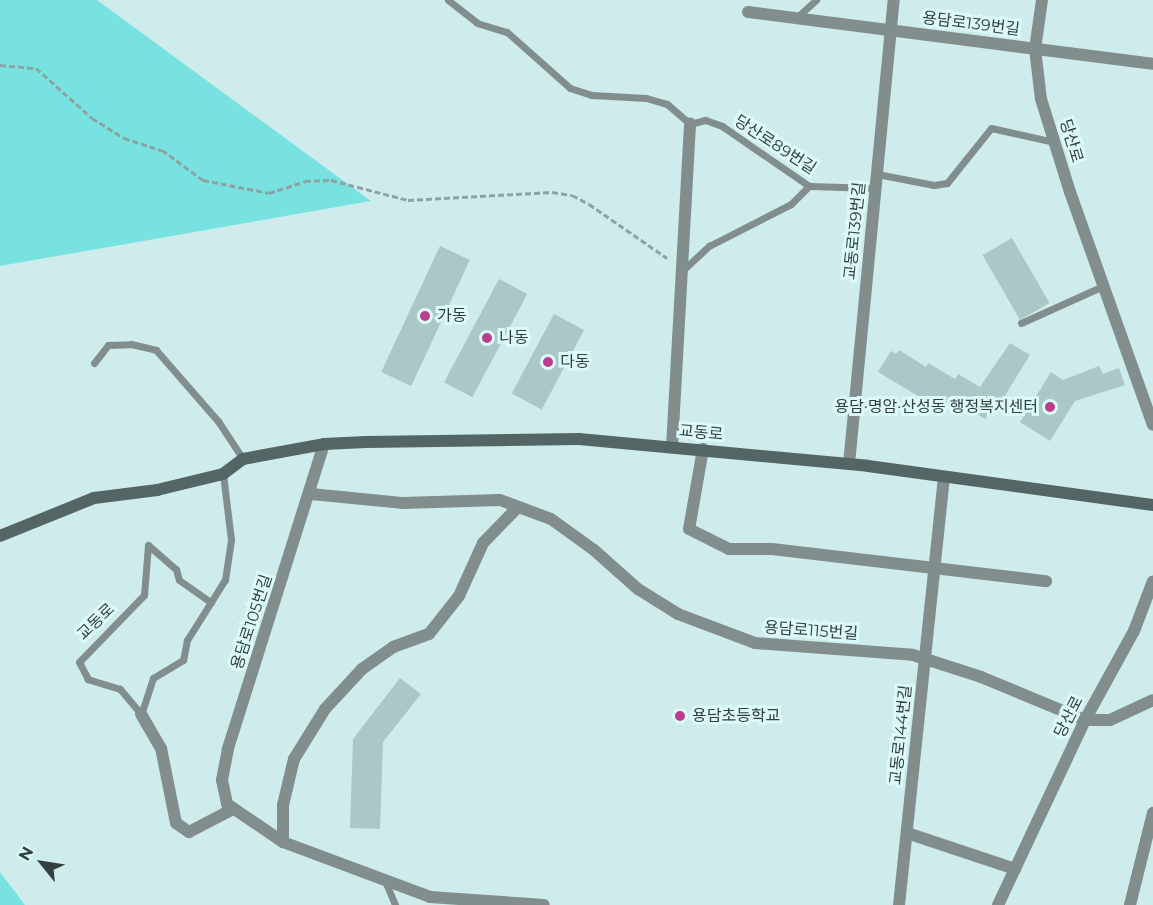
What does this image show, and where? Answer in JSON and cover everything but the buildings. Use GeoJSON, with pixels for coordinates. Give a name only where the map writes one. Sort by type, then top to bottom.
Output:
{"type":"FeatureCollection","features":[{"type":"Feature","properties":{"kind":"street","name":"교동로139번길"},"geometry":{"type":"LineString","coordinates":[[849,464],[894,0]]}},
{"type":"Feature","properties":{"kind":"street","name":"당산로"},"geometry":{"type":"LineString","coordinates":[[1042,0],[1035,49],[1041,99],[1103,286],[1153,425]]}},
{"type":"Feature","properties":{"kind":"street","name":"용담로139번길"},"geometry":{"type":"LineString","coordinates":[[748,12],[1153,64]]}},
{"type":"Feature","properties":{"kind":"street"},"geometry":{"type":"LineString","coordinates":[[672,447],[678,268],[690,124]]}},
{"type":"Feature","properties":{"kind":"street","name":"교동로"},"geometry":{"type":"LineString","coordinates":[[0,536],[94,498],[157,490],[223,474],[243,459],[324,444],[579,439],[849,464],[1153,505]]}},
{"type":"Feature","properties":{"kind":"street","name":"용담로105번길"},"geometry":{"type":"LineString","coordinates":[[233,809],[227,804],[222,780],[228,749],[311,494],[324,444]]}},
{"type":"Feature","properties":{"kind":"street"},"geometry":{"type":"LineString","coordinates":[[703,449],[689,530],[729,549],[772,549],[1046,580]]}},
{"type":"Feature","properties":{"kind":"street","name":"교동로144번길"},"geometry":{"type":"LineString","coordinates":[[899,905],[944,477]]}},
{"type":"Feature","properties":{"kind":"street","name":"용담로115번길"},"geometry":{"type":"LineString","coordinates":[[311,494],[402,503],[500,500],[551,519],[638,589],[678,614],[754,643],[913,655],[1085,720],[1110,720],[1153,700]]}},
{"type":"Feature","properties":{"kind":"street"},"geometry":{"type":"LineString","coordinates":[[283,842],[283,805],[294,759],[325,709],[362,669],[393,646],[429,634],[459,596],[483,543],[519,507]]}},
{"type":"Feature","properties":{"kind":"street","name":"당산로"},"geometry":{"type":"LineString","coordinates":[[998,905],[1085,720],[1134,631],[1153,581]]}},
{"type":"Feature","properties":{"kind":"street"},"geometry":{"type":"LineString","coordinates":[[141,714],[161,748],[176,823],[189,832],[233,809],[283,842],[430,897],[544,905]]}},
{"type":"Feature","properties":{"kind":"street"},"geometry":{"type":"LineString","coordinates":[[1130,905],[1153,813]]}},
{"type":"Feature","properties":{"kind":"street"},"geometry":{"type":"LineString","coordinates":[[907,833],[1015,869]]}},
{"type":"Feature","properties":{"kind":"lane"},"geometry":{"type":"LineString","coordinates":[[448,0],[477,23],[507,32],[570,88],[592,95],[646,99],[667,104],[690,124]]}},
{"type":"Feature","properties":{"kind":"lane"},"geometry":{"type":"LineString","coordinates":[[796,18],[816,0]]}},
{"type":"Feature","properties":{"kind":"lane","name":"당산로89번길"},"geometry":{"type":"LineString","coordinates":[[690,124],[705,120],[722,126],[809,186],[876,189]]}},
{"type":"Feature","properties":{"kind":"lane"},"geometry":{"type":"LineString","coordinates":[[877,174],[934,185],[947,183],[992,128],[1054,142]]}},
{"type":"Feature","properties":{"kind":"lane"},"geometry":{"type":"LineString","coordinates":[[678,268],[709,246],[791,204],[809,186]]}},
{"type":"Feature","properties":{"kind":"lane"},"geometry":{"type":"LineString","coordinates":[[1021,323],[1103,286]]}},
{"type":"Feature","properties":{"kind":"lane"},"geometry":{"type":"LineString","coordinates":[[94,363],[108,345],[131,344],[156,350],[218,421],[243,459]]}},
{"type":"Feature","properties":{"kind":"lane"},"geometry":{"type":"LineString","coordinates":[[141,714],[153,678],[183,660],[187,640],[225,580],[231,540],[223,474]]}},
{"type":"Feature","properties":{"kind":"lane","name":"교동로"},"geometry":{"type":"LineString","coordinates":[[141,714],[120,689],[88,679],[79,662],[144,595],[148,545],[176,568],[179,580],[212,602]]}},
{"type":"Feature","properties":{"kind":"lane"},"geometry":{"type":"LineString","coordinates":[[385,881],[395,905]]}},
{"type":"Feature","properties":{"kind":"path"},"geometry":{"type":"LineString","coordinates":[[0,65],[36,68],[92,118],[124,138],[162,150],[203,180],[269,193],[305,181],[331,180],[408,200],[552,192],[589,204],[678,268]]}},
{"type":"Feature","properties":{"kind":"shaded area"},"geometry":{"type":"Polygon","coordinates":[[[0,0],[97,0],[371,201],[0,266],[0,0]]]}},
{"type":"Feature","properties":{"kind":"shaded area"},"geometry":{"type":"Polygon","coordinates":[[[0,872],[25,905],[0,905],[0,872]]]}},
{"type":"Feature","properties":{"kind":"place","name":"가동"},"geometry":{"type":"Point","coordinates":[425,316]}},
{"type":"Feature","properties":{"kind":"place","name":"나동"},"geometry":{"type":"Point","coordinates":[487,338]}},
{"type":"Feature","properties":{"kind":"place","name":"다동"},"geometry":{"type":"Point","coordinates":[548,362]}},
{"type":"Feature","properties":{"kind":"place","name":"용담·명암·산성동 행정복지센터"},"geometry":{"type":"Point","coordinates":[1050,407]}},
{"type":"Feature","properties":{"kind":"place","name":"용담초등학교"},"geometry":{"type":"Point","coordinates":[680,716]}}]}
